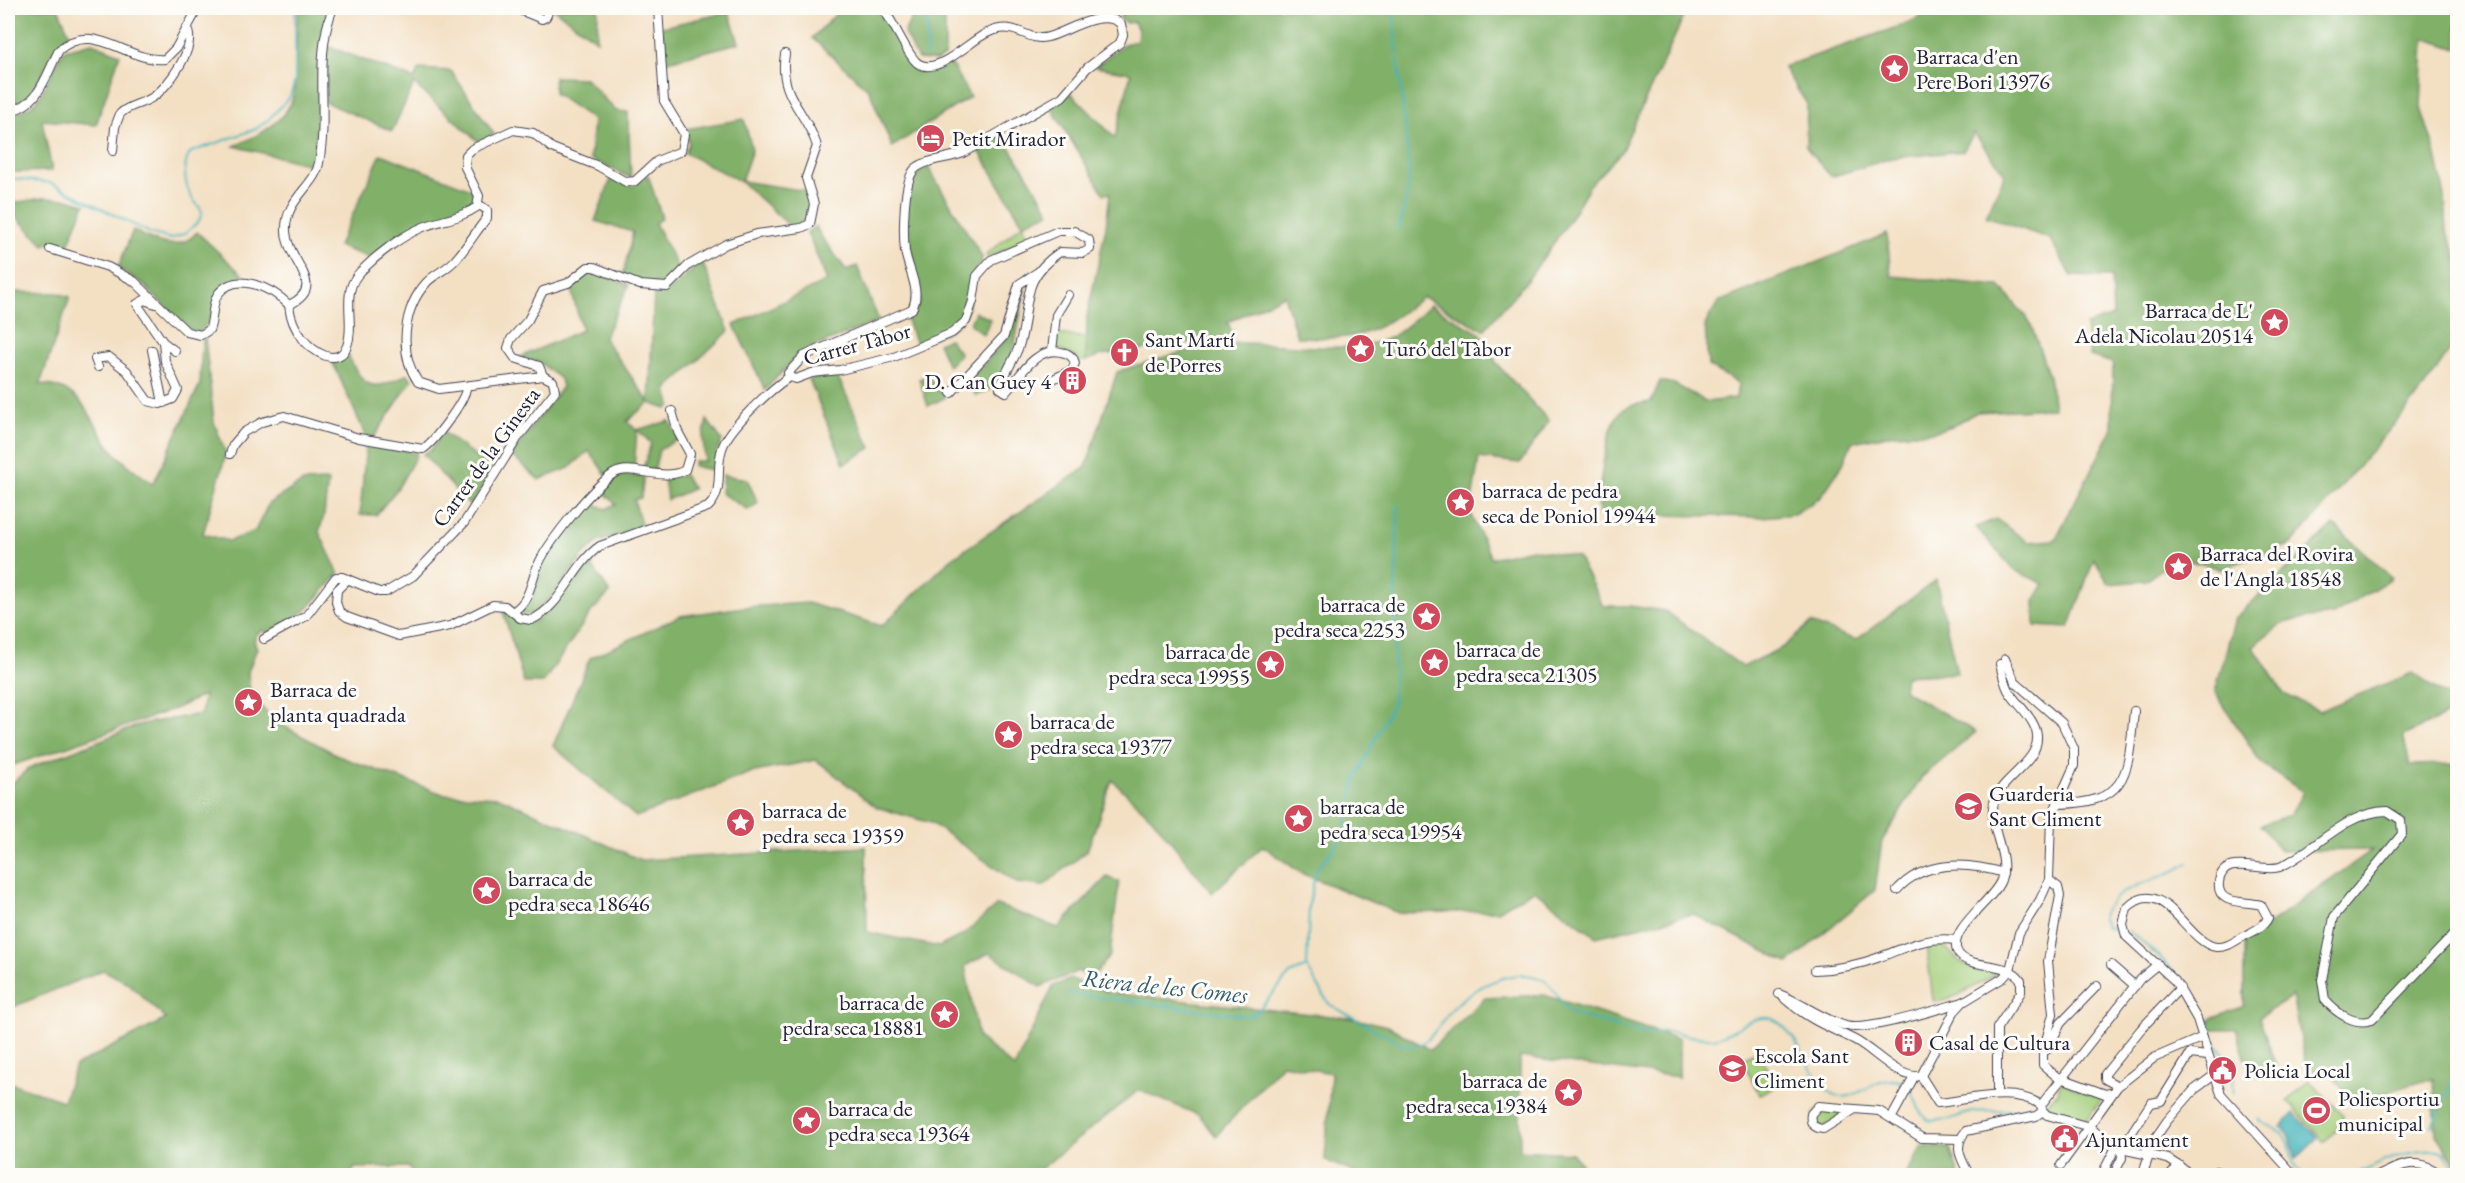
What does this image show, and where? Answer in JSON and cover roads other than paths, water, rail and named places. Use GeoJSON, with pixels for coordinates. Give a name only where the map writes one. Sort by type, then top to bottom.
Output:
{"type":"FeatureCollection","features":[{"type":"Feature","properties":{"kind":"street"},"geometry":{"type":"LineString","coordinates":[[8,111],[31,102],[59,50],[67,45],[84,39],[101,40],[144,58],[161,60],[172,55],[198,8]]}},
{"type":"Feature","properties":{"kind":"street"},"geometry":{"type":"LineString","coordinates":[[289,305],[304,297],[308,288],[308,281],[291,252],[286,224],[293,204],[319,166],[323,42],[333,8]]}},
{"type":"Feature","properties":{"kind":"street"},"geometry":{"type":"LineString","coordinates":[[504,8],[520,10],[542,19],[546,17],[550,8]]}},
{"type":"Feature","properties":{"kind":"street"},"geometry":{"type":"LineString","coordinates":[[50,249],[122,273],[140,285],[187,332],[197,335],[208,330],[216,297],[229,287],[262,285],[289,305],[294,324],[306,344],[324,356],[339,355],[348,342],[348,307],[352,283],[361,270],[407,234],[464,214],[478,204],[478,194],[465,167],[466,155],[472,148],[513,130],[533,133],[552,148],[598,166],[628,182],[637,180],[657,161],[681,151],[684,134],[664,101],[658,8]]}},
{"type":"Feature","properties":{"kind":"street"},"geometry":{"type":"LineString","coordinates":[[348,579],[337,590],[336,602],[339,611],[347,617],[399,636],[450,626],[493,605],[505,606],[520,618],[534,618],[597,547],[708,507],[717,495],[724,444],[761,399],[789,377],[790,370],[804,356],[904,314],[916,302],[904,240],[907,187],[913,171],[924,163],[948,159],[963,153],[1062,97],[1087,68],[1120,43],[1123,35],[1121,24],[1110,20],[1082,22],[1044,38],[1004,27],[986,33],[940,63],[927,67],[910,57],[894,23],[882,8]]}},
{"type":"Feature","properties":{"kind":"street"},"geometry":{"type":"LineString","coordinates":[[113,151],[116,124],[120,114],[154,97],[176,72],[189,42],[190,35],[187,29]]}},
{"type":"Feature","properties":{"kind":"street"},"geometry":{"type":"LineString","coordinates":[[543,376],[539,366],[515,358],[508,348],[512,339],[528,320],[543,291],[568,283],[581,271],[594,267],[640,285],[667,287],[689,265],[726,244],[758,234],[801,228],[810,224],[814,214],[814,204],[806,178],[817,146],[786,87],[782,75],[785,54]]}},
{"type":"Feature","properties":{"kind":"street","name":"Carrer de la Ginesta"},"geometry":{"type":"LineString","coordinates":[[348,579],[379,592],[386,592],[413,576],[464,523],[517,439],[555,391],[553,381],[543,376],[439,389],[417,382],[410,367],[405,328],[408,315],[422,288],[453,262],[487,218],[487,210],[478,204]]}},
{"type":"Feature","properties":{"kind":"street","name":"Carrer Tàbor"},"geometry":{"type":"LineString","coordinates":[[789,377],[796,379],[812,373],[840,370],[894,357],[952,333],[966,321],[973,301],[977,276],[991,260],[1058,231],[1074,231],[1089,240],[1091,246],[1086,252],[1060,252],[1039,271],[1028,298],[1019,347],[1000,385],[1000,390],[1006,392],[1032,362],[1052,351]]}},
{"type":"Feature","properties":{"kind":"street"},"geometry":{"type":"LineString","coordinates":[[951,393],[1004,336],[1018,284],[1039,271]]}},
{"type":"Feature","properties":{"kind":"street"},"geometry":{"type":"LineString","coordinates":[[1051,380],[1072,370],[1075,363],[1068,354],[1052,351],[1056,315],[1068,295]]}},
{"type":"Feature","properties":{"kind":"street"},"geometry":{"type":"LineString","coordinates":[[163,307],[147,300],[137,303],[163,342],[176,351]]}},
{"type":"Feature","properties":{"kind":"street"},"geometry":{"type":"LineString","coordinates":[[98,367],[94,362],[98,357],[110,355],[136,380],[148,401],[156,405],[163,403],[173,399],[178,390],[165,361],[163,342]]}},
{"type":"Feature","properties":{"kind":"street"},"geometry":{"type":"LineString","coordinates":[[153,350],[163,403]]}},
{"type":"Feature","properties":{"kind":"street"},"geometry":{"type":"LineString","coordinates":[[230,454],[233,445],[244,432],[262,422],[284,416],[359,438],[423,449],[431,443],[465,397],[466,387]]}},
{"type":"Feature","properties":{"kind":"street"},"geometry":{"type":"LineString","coordinates":[[514,611],[528,597],[538,565],[557,537],[577,511],[614,473],[623,470],[666,475],[685,470],[690,454],[678,432],[672,411]]}},
{"type":"Feature","properties":{"kind":"street"},"geometry":{"type":"LineString","coordinates":[[264,639],[306,616],[336,577],[348,579]]}},
{"type":"Feature","properties":{"kind":"street"},"geometry":{"type":"LineString","coordinates":[[1997,1095],[1997,1028],[2021,990],[2019,977],[2010,970],[1966,959],[1958,952],[1956,940],[1961,929],[1997,888],[2003,873],[1994,822],[1994,802],[2004,785],[2032,754],[2037,736],[2008,691],[2003,662],[2015,682],[2062,723],[2075,754],[2074,766],[2050,825],[2049,880],[2040,900],[2019,933],[2010,970],[2003,978],[1963,1002],[1882,1025],[1857,1028],[1832,1021],[1779,994],[1814,1022],[1853,1039],[1918,1076],[1938,1103],[1997,1095],[2023,1098],[2042,1108],[2047,1114],[2090,1127],[2119,1148],[2148,1153],[2180,1165],[2194,1176]]}},
{"type":"Feature","properties":{"kind":"street"},"geometry":{"type":"LineString","coordinates":[[2057,804],[2096,800],[2117,786],[2129,764],[2134,711]]}},
{"type":"Feature","properties":{"kind":"street"},"geometry":{"type":"LineString","coordinates":[[2295,1176],[2226,1100],[2213,1076],[2194,1012],[2180,988],[2158,964],[2126,936],[2123,925],[2127,909],[2135,902],[2148,899],[2168,906],[2201,939],[2213,946],[2226,946],[2264,925],[2268,918],[2261,905],[2230,901],[2221,894],[2218,886],[2227,868],[2236,865],[2280,867],[2334,831],[2356,819],[2382,811],[2398,817],[2403,826],[2400,838],[2339,909],[2329,933],[2322,993],[2332,1007],[2356,1021],[2366,1022],[2378,1016],[2425,962],[2457,930]]}},
{"type":"Feature","properties":{"kind":"street"},"geometry":{"type":"LineString","coordinates":[[1897,890],[1916,874],[1952,866],[1970,865],[2003,873]]}},
{"type":"Feature","properties":{"kind":"street"},"geometry":{"type":"LineString","coordinates":[[2049,880],[2058,887],[2060,897],[2048,961],[2053,1020],[2042,1059],[2045,1068],[2061,1078],[2109,1096]]}},
{"type":"Feature","properties":{"kind":"street"},"geometry":{"type":"LineString","coordinates":[[1815,970],[1868,961],[1918,941],[1939,938],[1956,940]]}},
{"type":"Feature","properties":{"kind":"street"},"geometry":{"type":"LineString","coordinates":[[1852,1111],[1823,1129],[1815,1127],[1811,1121],[1810,1114],[1818,1106],[1879,1112],[1926,1139],[1960,1139],[1974,1128],[2036,1116],[2061,1078],[2135,986],[2158,964]]}},
{"type":"Feature","properties":{"kind":"street"},"geometry":{"type":"LineString","coordinates":[[2111,965],[2135,986]]}},
{"type":"Feature","properties":{"kind":"street"},"geometry":{"type":"LineString","coordinates":[[2042,1059],[2061,1023],[2097,986]]}},
{"type":"Feature","properties":{"kind":"street"},"geometry":{"type":"LineString","coordinates":[[2118,1086],[2105,1079],[2105,1074],[2141,1029],[2180,988]]}},
{"type":"Feature","properties":{"kind":"street"},"geometry":{"type":"LineString","coordinates":[[1892,1118],[1949,1020],[1963,1002]]}},
{"type":"Feature","properties":{"kind":"street"},"geometry":{"type":"LineString","coordinates":[[1942,1008],[1946,1011],[1949,1020]]}},
{"type":"Feature","properties":{"kind":"street"},"geometry":{"type":"LineString","coordinates":[[2061,1166],[2118,1086],[2154,1058],[2203,1037]]}},
{"type":"Feature","properties":{"kind":"street"},"geometry":{"type":"LineString","coordinates":[[2101,1176],[2151,1103],[2161,1101],[2190,1054],[2208,1056]]}},
{"type":"Feature","properties":{"kind":"street"},"geometry":{"type":"LineString","coordinates":[[2142,1176],[2148,1153],[2173,1114],[2194,1090],[2213,1076]]}},
{"type":"Feature","properties":{"kind":"street"},"geometry":{"type":"LineString","coordinates":[[1960,1139],[1959,1154],[1970,1176]]}},
{"type":"Feature","properties":{"kind":"street"},"geometry":{"type":"LineString","coordinates":[[2113,1176],[2122,1158],[2119,1148]]}},
{"type":"Feature","properties":{"kind":"street"},"geometry":{"type":"LineString","coordinates":[[2378,1176],[2419,1162],[2431,1167],[2442,1176]]}},
{"type":"Feature","properties":{"kind":"street"},"geometry":{"type":"LineString","coordinates":[[2170,1176],[2180,1165]]}},
{"type":"Feature","properties":{"kind":"water"},"geometry":{"type":"Polygon","coordinates":[[[2294,1113],[2318,1138],[2296,1159],[2290,1137],[2281,1127],[2294,1113]]]}},
{"type":"Feature","properties":{"kind":"waterway"},"geometry":{"type":"LineString","coordinates":[[8,178],[51,183],[150,233],[171,239],[186,233],[199,221],[202,213],[189,193],[186,181],[186,162],[191,152],[256,129],[290,97],[295,80],[295,8]]}},
{"type":"Feature","properties":{"kind":"waterway"},"geometry":{"type":"LineString","coordinates":[[927,55],[927,21],[931,8]]}},
{"type":"Feature","properties":{"kind":"waterway"},"geometry":{"type":"LineString","coordinates":[[1393,8],[1410,179],[1399,230]]}},
{"type":"Feature","properties":{"kind":"waterway"},"geometry":{"type":"LineString","coordinates":[[1307,967],[1309,905],[1316,870],[1343,837],[1356,778],[1393,703],[1398,505]]}},
{"type":"Feature","properties":{"kind":"waterway"},"geometry":{"type":"LineString","coordinates":[[2113,929],[2107,927],[2102,917],[2116,897],[2188,863]]}},
{"type":"Feature","properties":{"kind":"waterway"},"geometry":{"type":"LineString","coordinates":[[2129,931],[2173,970],[2200,1004],[2216,1044],[2232,1068],[2234,1094]]}},
{"type":"Feature","properties":{"kind":"waterway","name":"Riera de les Comes"},"geometry":{"type":"LineString","coordinates":[[1068,993],[1247,1016],[1255,1014],[1290,974],[1307,967],[1329,1004],[1401,1044],[1414,1046],[1429,1038],[1449,1012],[1472,993],[1496,980],[1522,975],[1534,976],[1549,984],[1570,1013],[1636,1032],[1670,1032],[1713,1038],[1750,1021],[1772,1019],[1788,1031],[1813,1073],[1827,1090],[1836,1096],[1854,1095],[1890,1080],[1906,1084],[1914,1095],[1921,1113],[1931,1121],[1950,1119],[1972,1112],[2031,1109]]}},
{"type":"Feature","properties":{"kind":"waterway"},"geometry":{"type":"LineString","coordinates":[[2432,1125],[2458,1072]]}},
{"type":"Feature","properties":{"kind":"waterway"},"geometry":{"type":"LineString","coordinates":[[2258,1119],[2282,1133],[2289,1143],[2293,1162],[2304,1176]]}},
{"type":"Feature","properties":{"kind":"waterway"},"geometry":{"type":"LineString","coordinates":[[2354,1176],[2397,1156],[2420,1151],[2444,1152],[2458,1174]]}},
{"type":"Feature","properties":{"kind":"place","name":"Barraca d'en Pere Bori 13976"},"geometry":{"type":"Point","coordinates":[1895,69]}},
{"type":"Feature","properties":{"kind":"place","name":"Petit Mirador"},"geometry":{"type":"Point","coordinates":[931,138]}},
{"type":"Feature","properties":{"kind":"place","name":"Barraca de L' Adela Nicolau 20514"},"geometry":{"type":"Point","coordinates":[2274,323]}},
{"type":"Feature","properties":{"kind":"place","name":"Turó del Tàbor"},"geometry":{"type":"Point","coordinates":[1361,348]}},
{"type":"Feature","properties":{"kind":"place","name":"Sant Martí de Porres"},"geometry":{"type":"Point","coordinates":[1124,352]}},
{"type":"Feature","properties":{"kind":"place","name":"D. Can Guey 4"},"geometry":{"type":"Point","coordinates":[1072,381]}},
{"type":"Feature","properties":{"kind":"place","name":"barraca de pedra seca de Poniol 19944"},"geometry":{"type":"Point","coordinates":[1461,503]}},
{"type":"Feature","properties":{"kind":"place","name":"Barraca del Rovira de l'Angla 18548"},"geometry":{"type":"Point","coordinates":[2179,566]}},
{"type":"Feature","properties":{"kind":"place","name":"barraca de pedra seca 2253"},"geometry":{"type":"Point","coordinates":[1426,617]}},
{"type":"Feature","properties":{"kind":"place","name":"barraca de pedra seca 21305"},"geometry":{"type":"Point","coordinates":[1435,662]}},
{"type":"Feature","properties":{"kind":"place","name":"barraca de pedra seca 19955"},"geometry":{"type":"Point","coordinates":[1271,664]}},
{"type":"Feature","properties":{"kind":"place","name":"Barraca de planta quadrada"},"geometry":{"type":"Point","coordinates":[249,702]}},
{"type":"Feature","properties":{"kind":"place","name":"barraca de pedra seca 19377"},"geometry":{"type":"Point","coordinates":[1009,734]}},
{"type":"Feature","properties":{"kind":"place","name":"Guarderia Sant Climent"},"geometry":{"type":"Point","coordinates":[1968,806]}},
{"type":"Feature","properties":{"kind":"place","name":"barraca de pedra seca 19954"},"geometry":{"type":"Point","coordinates":[1299,819]}},
{"type":"Feature","properties":{"kind":"place","name":"barraca de pedra seca 19359"},"geometry":{"type":"Point","coordinates":[741,823]}},
{"type":"Feature","properties":{"kind":"place","name":"barraca de pedra seca 18646"},"geometry":{"type":"Point","coordinates":[487,891]}},
{"type":"Feature","properties":{"kind":"place","name":"barraca de pedra seca 18881"},"geometry":{"type":"Point","coordinates":[945,1015]}},
{"type":"Feature","properties":{"kind":"place","name":"Casal de Cultura"},"geometry":{"type":"Point","coordinates":[1908,1042]}},
{"type":"Feature","properties":{"kind":"place","name":"Escola Sant Climent"},"geometry":{"type":"Point","coordinates":[1733,1068]}},
{"type":"Feature","properties":{"kind":"place","name":"Policia Local"},"geometry":{"type":"Point","coordinates":[2223,1070]}},
{"type":"Feature","properties":{"kind":"place","name":"barraca de pedra seca 19384"},"geometry":{"type":"Point","coordinates":[1568,1093]}},
{"type":"Feature","properties":{"kind":"place","name":"Poliesportiu municipal"},"geometry":{"type":"Point","coordinates":[2317,1111]}},
{"type":"Feature","properties":{"kind":"place","name":"barraca de pedra seca 19364"},"geometry":{"type":"Point","coordinates":[807,1121]}},
{"type":"Feature","properties":{"kind":"place","name":"Ajuntament"},"geometry":{"type":"Point","coordinates":[2064,1139]}}]}
